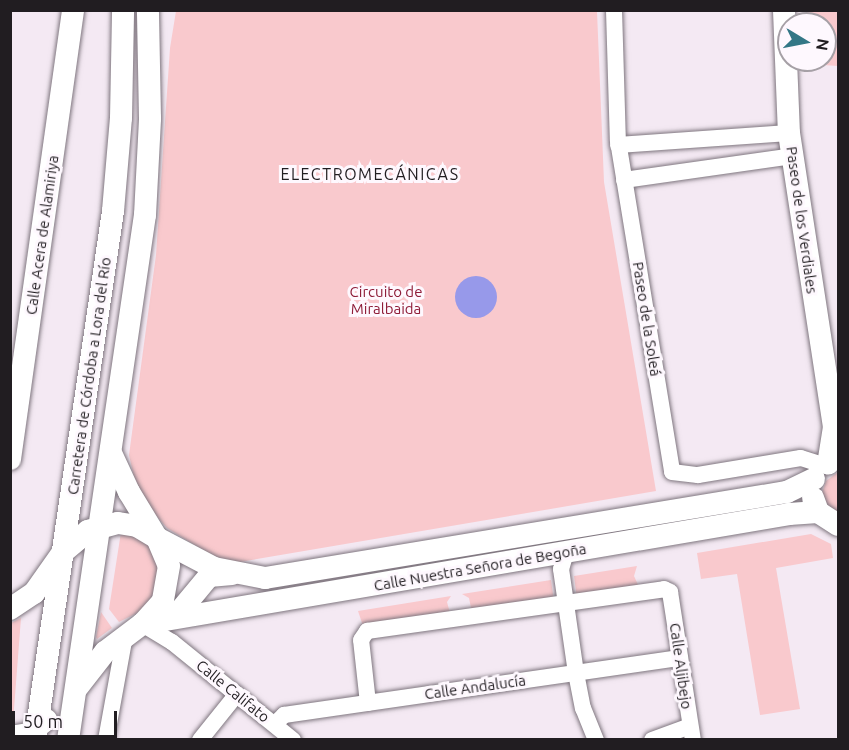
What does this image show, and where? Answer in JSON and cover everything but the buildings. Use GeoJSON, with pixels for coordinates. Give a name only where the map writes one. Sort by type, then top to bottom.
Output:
{"type":"FeatureCollection","features":[{"type":"Feature","properties":{"kind":"street","name":"Calle Acera de Alamiriya"},"geometry":{"type":"LineString","coordinates":[[10,459],[16,385],[73,10]]}},
{"type":"Feature","properties":{"kind":"street","name":"Carretera de Córdoba a Lora del Río"},"geometry":{"type":"LineString","coordinates":[[36,734],[113,211],[121,118],[123,10]]}},
{"type":"Feature","properties":{"kind":"street"},"geometry":{"type":"LineString","coordinates":[[68,740],[145,215],[148,10]]}},
{"type":"Feature","properties":{"kind":"street"},"geometry":{"type":"LineString","coordinates":[[148,63],[165,10]]}},
{"type":"Feature","properties":{"kind":"street","name":"Paseo de la Soleá"},"geometry":{"type":"LineString","coordinates":[[614,10],[618,145],[672,472],[698,475],[801,458],[827,467]]}},
{"type":"Feature","properties":{"kind":"street","name":"Paseo de los Verdiales"},"geometry":{"type":"LineString","coordinates":[[784,10],[789,133],[836,431],[827,467],[813,502],[818,512]]}},
{"type":"Feature","properties":{"kind":"street"},"geometry":{"type":"LineString","coordinates":[[618,145],[789,133]]}},
{"type":"Feature","properties":{"kind":"street"},"geometry":{"type":"LineString","coordinates":[[624,180],[792,156]]}},
{"type":"Feature","properties":{"kind":"street"},"geometry":{"type":"LineString","coordinates":[[10,737],[36,734],[75,691],[105,652],[134,629],[163,600],[169,579],[168,559],[129,492],[111,453]]}},
{"type":"Feature","properties":{"kind":"street","name":"Calle Nuestra Señora de Begoña"},"geometry":{"type":"LineString","coordinates":[[100,525],[129,525],[205,564],[235,574],[277,578],[787,492],[827,467]]}},
{"type":"Feature","properties":{"kind":"street"},"geometry":{"type":"LineString","coordinates":[[818,512],[838,525]]}},
{"type":"Feature","properties":{"kind":"street","name":"Calle Nuestra Señora de Begoña"},"geometry":{"type":"LineString","coordinates":[[134,629],[175,617],[219,609],[789,514],[818,512]]}},
{"type":"Feature","properties":{"kind":"street"},"geometry":{"type":"LineString","coordinates":[[10,609],[34,593],[63,552],[100,525]]}},
{"type":"Feature","properties":{"kind":"street"},"geometry":{"type":"LineString","coordinates":[[566,552],[561,569],[576,673],[583,708],[596,740]]}},
{"type":"Feature","properties":{"kind":"street"},"geometry":{"type":"LineString","coordinates":[[172,642],[175,617],[204,582],[216,573],[235,574]]}},
{"type":"Feature","properties":{"kind":"street"},"geometry":{"type":"LineString","coordinates":[[204,582],[203,597],[219,609]]}},
{"type":"Feature","properties":{"kind":"street","name":"Calle Aljibejo"},"geometry":{"type":"LineString","coordinates":[[566,603],[664,590],[670,592],[691,733]]}},
{"type":"Feature","properties":{"kind":"street"},"geometry":{"type":"LineString","coordinates":[[368,703],[361,640],[367,631],[566,603]]}},
{"type":"Feature","properties":{"kind":"street"},"geometry":{"type":"LineString","coordinates":[[106,740],[134,629]]}},
{"type":"Feature","properties":{"kind":"street","name":"Calle Califato"},"geometry":{"type":"LineString","coordinates":[[134,629],[172,642],[293,740]]}},
{"type":"Feature","properties":{"kind":"street","name":"Calle Andalucía"},"geometry":{"type":"LineString","coordinates":[[275,724],[284,714],[680,658]]}},
{"type":"Feature","properties":{"kind":"street"},"geometry":{"type":"LineString","coordinates":[[200,740],[237,694]]}},
{"type":"Feature","properties":{"kind":"street"},"geometry":{"type":"LineString","coordinates":[[652,740],[691,733]]}},
{"type":"Feature","properties":{"kind":"green space","name":"Circuito de Miralbaida"},"geometry":{"type":"Polygon","coordinates":[[[176,11],[597,11],[604,182],[656,491],[234,563],[211,555],[167,528],[138,495],[129,455],[156,255],[170,48],[176,11]]]}},
{"type":"Feature","properties":{"kind":"green space"},"geometry":{"type":"Polygon","coordinates":[[[838,11],[838,66],[837,12],[807,12],[838,11]]]}},
{"type":"Feature","properties":{"kind":"green space"},"geometry":{"type":"Polygon","coordinates":[[[838,472],[838,515],[826,506],[822,493],[826,481],[838,472]]]}},
{"type":"Feature","properties":{"kind":"green space"},"geometry":{"type":"Polygon","coordinates":[[[121,532],[141,538],[154,551],[160,564],[156,595],[145,609],[119,622],[109,609],[121,532]]]}},
{"type":"Feature","properties":{"kind":"green space"},"geometry":{"type":"Polygon","coordinates":[[[811,534],[831,544],[833,558],[776,568],[800,709],[760,715],[737,574],[701,579],[697,553],[811,534]]]}},
{"type":"Feature","properties":{"kind":"green space"},"geometry":{"type":"Polygon","coordinates":[[[637,566],[634,576],[640,589],[577,599],[574,576],[637,566]]]}},
{"type":"Feature","properties":{"kind":"green space"},"geometry":{"type":"Polygon","coordinates":[[[551,580],[554,601],[471,608],[469,598],[462,594],[551,580]]]}},
{"type":"Feature","properties":{"kind":"green space"},"geometry":{"type":"Polygon","coordinates":[[[451,596],[447,602],[450,613],[364,629],[358,611],[451,596]]]}},
{"type":"Feature","properties":{"kind":"green space"},"geometry":{"type":"Polygon","coordinates":[[[101,612],[112,628],[97,639],[96,637],[101,612]]]}},
{"type":"Feature","properties":{"kind":"green space"},"geometry":{"type":"Polygon","coordinates":[[[21,618],[13,722],[11,722],[11,623],[21,618]]]}},
{"type":"Feature","properties":{"kind":"water"},"geometry":{"type":"Polygon","coordinates":[[[476,276],[484,277],[491,282],[496,289],[496,305],[491,312],[484,317],[476,318],[468,317],[461,312],[456,305],[455,297],[456,289],[461,282],[468,277],[476,276]]]}},
{"type":"Feature","properties":{"kind":"district","name":"ELECTROMECÁNICAS"},"geometry":{"type":"Point","coordinates":[370,174]}}]}
